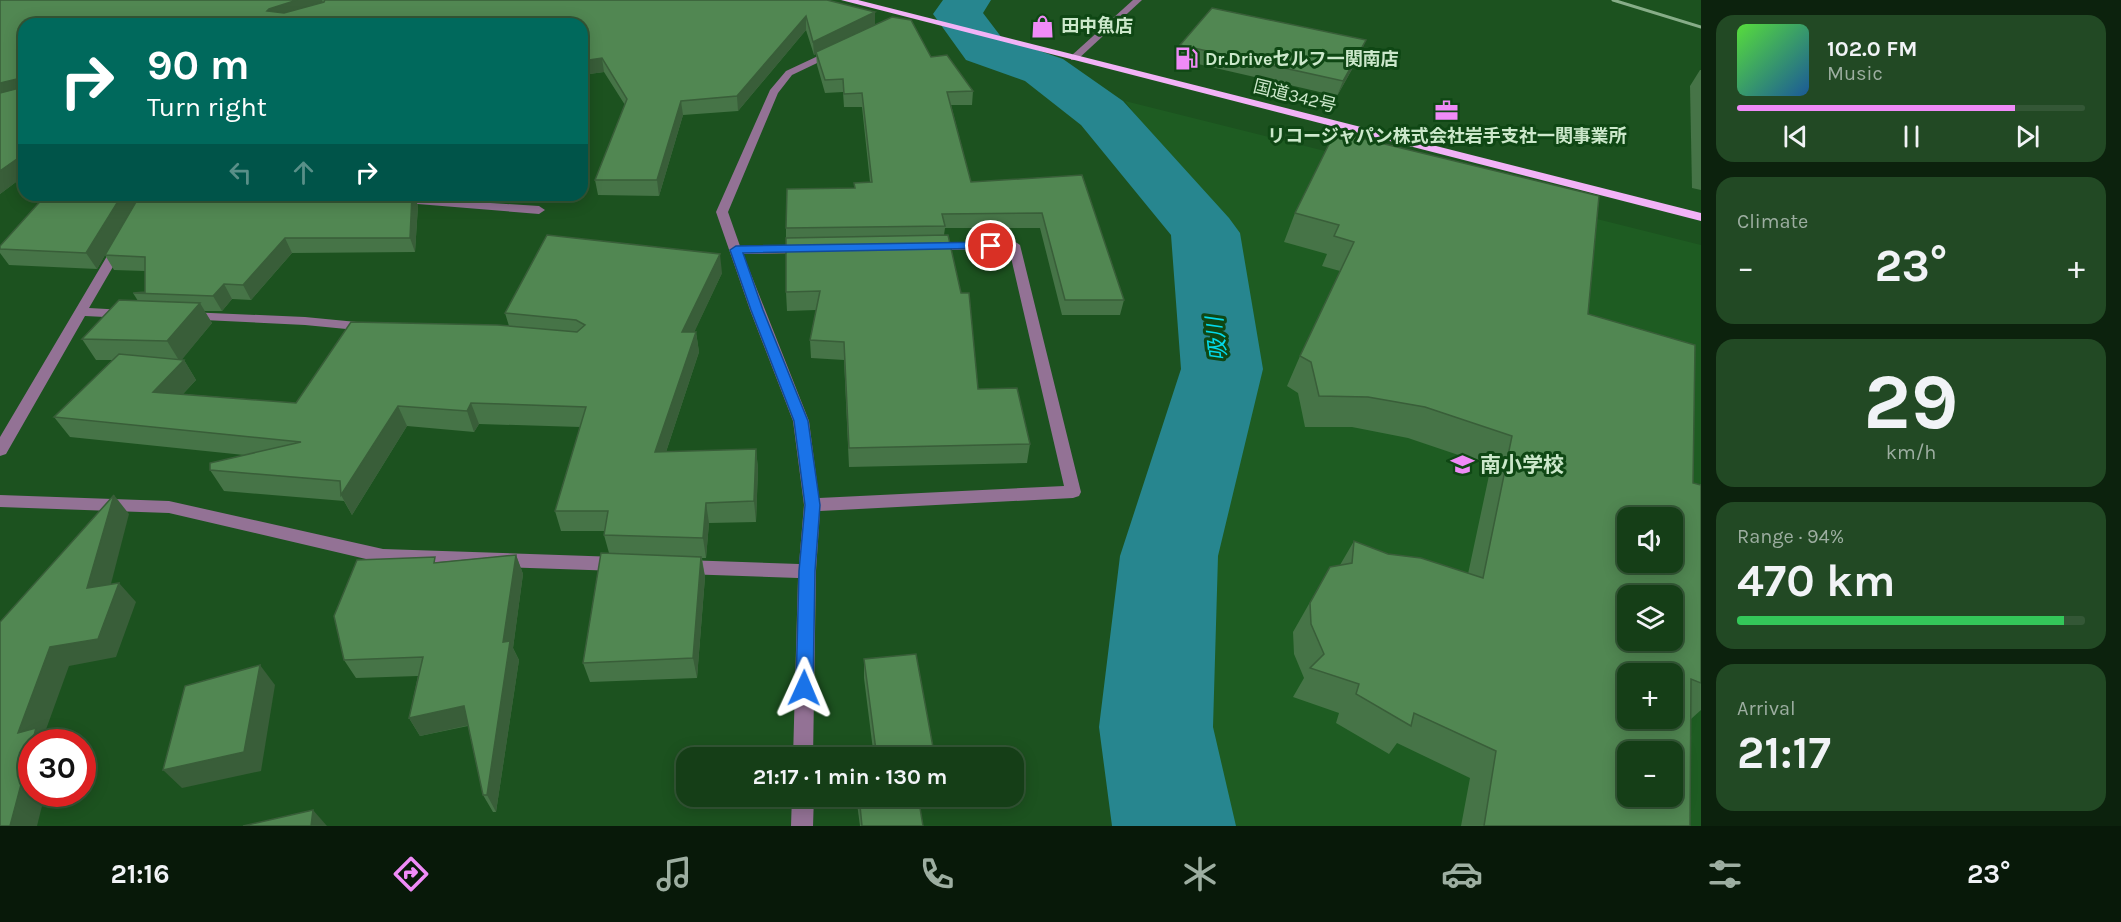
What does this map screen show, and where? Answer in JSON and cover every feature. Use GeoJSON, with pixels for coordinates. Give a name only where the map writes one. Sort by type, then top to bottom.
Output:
{"type":"FeatureCollection","features":[{"type":"Feature","properties":{"kind":"highway","name":"国道342号"},"geometry":{"type":"LineString","coordinates":[[846,0],[1701,218]]}},
{"type":"Feature","properties":{"kind":"street"},"geometry":{"type":"LineString","coordinates":[[1074,58],[1138,0]]}},
{"type":"Feature","properties":{"kind":"street"},"geometry":{"type":"LineString","coordinates":[[892,25],[906,16]]}},
{"type":"Feature","properties":{"kind":"street"},"geometry":{"type":"LineString","coordinates":[[803,747],[807,571],[812,505],[801,421],[757,310],[722,212],[773,92],[789,73],[850,44]]}},
{"type":"Feature","properties":{"kind":"street"},"geometry":{"type":"LineString","coordinates":[[427,201],[539,210]]}},
{"type":"Feature","properties":{"kind":"street"},"geometry":{"type":"LineString","coordinates":[[0,450],[127,231]]}},
{"type":"Feature","properties":{"kind":"street"},"geometry":{"type":"LineString","coordinates":[[812,505],[1073,492],[1014,245],[921,247]]}},
{"type":"Feature","properties":{"kind":"street"},"geometry":{"type":"LineString","coordinates":[[736,250],[817,248]]}},
{"type":"Feature","properties":{"kind":"street"},"geometry":{"type":"LineString","coordinates":[[80,312],[139,315]]}},
{"type":"Feature","properties":{"kind":"street"},"geometry":{"type":"LineString","coordinates":[[174,316],[304,321],[385,328]]}},
{"type":"Feature","properties":{"kind":"street"},"geometry":{"type":"LineString","coordinates":[[0,501],[169,507],[383,556],[630,565]]}},
{"type":"Feature","properties":{"kind":"street"},"geometry":{"type":"LineString","coordinates":[[665,566],[807,571]]}},
{"type":"Feature","properties":{"kind":"street"},"geometry":{"type":"LineString","coordinates":[[802,826],[803,807]]}},
{"type":"Feature","properties":{"kind":"shaded area","name":"南小学校"},"geometry":{"type":"Polygon","coordinates":[[[1125,101],[1701,245],[1701,826],[1219,826],[1208,779],[1188,653],[1198,545],[1236,430],[1235,250],[1125,101]]]}},
{"type":"Feature","properties":{"kind":"building"},"geometry":{"type":"Polygon","coordinates":[[[0,0],[297,0],[267,11],[284,13],[325,0],[827,0],[875,12],[813,42],[806,16],[737,96],[681,101],[657,180],[595,180],[627,99],[602,58],[588,60],[588,18],[18,18],[18,158],[0,171],[0,93],[16,89],[17,79],[0,83],[0,0]]]}},
{"type":"Feature","properties":{"kind":"building"},"geometry":{"type":"Polygon","coordinates":[[[1212,8],[1366,40],[1343,81],[1180,45],[1212,8]]]}},
{"type":"Feature","properties":{"kind":"building"},"geometry":{"type":"Polygon","coordinates":[[[892,17],[911,20],[931,57],[947,55],[973,91],[947,92],[971,182],[1082,175],[1124,300],[1065,300],[1042,213],[942,214],[945,226],[786,228],[787,189],[855,188],[854,183],[872,182],[862,93],[844,94],[843,79],[825,80],[816,52],[892,17]]]}},
{"type":"Feature","properties":{"kind":"building"},"geometry":{"type":"Polygon","coordinates":[[[1335,132],[1599,196],[1588,314],[1695,345],[1693,483],[1701,485],[1701,683],[1691,679],[1690,826],[1484,826],[1496,751],[1414,713],[1411,726],[1356,694],[1359,684],[1310,668],[1324,654],[1311,624],[1310,603],[1330,567],[1352,563],[1354,541],[1388,554],[1421,558],[1483,578],[1512,436],[1425,407],[1368,397],[1319,396],[1311,362],[1300,356],[1354,242],[1334,236],[1339,225],[1295,213],[1335,132]]]}},
{"type":"Feature","properties":{"kind":"building"},"geometry":{"type":"Polygon","coordinates":[[[41,201],[118,201],[86,253],[0,249],[0,246],[41,201]]]}},
{"type":"Feature","properties":{"kind":"building"},"geometry":{"type":"Polygon","coordinates":[[[136,201],[412,201],[410,238],[285,238],[243,285],[224,284],[213,296],[133,293],[145,292],[145,257],[105,255],[136,201]]]}},
{"type":"Feature","properties":{"kind":"building"},"geometry":{"type":"Polygon","coordinates":[[[547,235],[720,254],[682,332],[696,332],[655,452],[756,449],[754,501],[706,503],[703,538],[604,535],[608,511],[555,511],[586,407],[471,403],[467,411],[398,406],[341,495],[340,481],[210,470],[210,463],[301,442],[54,417],[119,354],[184,360],[153,392],[296,403],[351,322],[498,325],[577,332],[585,325],[576,320],[505,313],[547,235]]]}},
{"type":"Feature","properties":{"kind":"building"},"geometry":{"type":"Polygon","coordinates":[[[948,235],[961,293],[969,293],[978,389],[1017,388],[1030,444],[849,448],[844,342],[810,340],[820,291],[786,292],[786,238],[948,235]]]}},
{"type":"Feature","properties":{"kind":"building"},"geometry":{"type":"Polygon","coordinates":[[[119,300],[200,303],[167,341],[82,339],[119,300]]]}},
{"type":"Feature","properties":{"kind":"building"},"geometry":{"type":"Polygon","coordinates":[[[114,495],[87,588],[119,583],[98,639],[50,647],[18,729],[18,796],[10,826],[0,826],[0,622],[114,495]]]}},
{"type":"Feature","properties":{"kind":"building"},"geometry":{"type":"Polygon","coordinates":[[[601,553],[701,557],[693,658],[583,663],[601,553]]]}},
{"type":"Feature","properties":{"kind":"building"},"geometry":{"type":"Polygon","coordinates":[[[516,555],[503,642],[510,641],[487,795],[483,795],[464,706],[409,718],[423,657],[344,660],[334,616],[357,560],[435,557],[434,563],[516,555]]]}},
{"type":"Feature","properties":{"kind":"building"},"geometry":{"type":"Polygon","coordinates":[[[916,654],[933,747],[876,747],[864,659],[916,654]]]}},
{"type":"Feature","properties":{"kind":"building"},"geometry":{"type":"Polygon","coordinates":[[[260,665],[244,752],[163,770],[185,686],[260,665]]]}},
{"type":"Feature","properties":{"kind":"building"},"geometry":{"type":"Polygon","coordinates":[[[860,807],[920,807],[923,826],[862,826],[860,807]]]}},
{"type":"Feature","properties":{"kind":"building"},"geometry":{"type":"Polygon","coordinates":[[[313,810],[311,826],[243,826],[313,810]]]}},
{"type":"Feature","properties":{"kind":"waterway","name":"吸川"},"geometry":{"type":"LineString","coordinates":[[967,0],[958,14],[984,49],[1044,70],[1102,113],[1205,233],[1222,369],[1169,556],[1156,727],[1174,826]]}},
{"type":"Feature","properties":{"kind":"railway"},"geometry":{"type":"LineString","coordinates":[[1613,0],[1701,27]]}},
{"type":"Feature","properties":{"kind":"place","name":"田中魚店"},"geometry":{"type":"Point","coordinates":[1043,26]}},
{"type":"Feature","properties":{"kind":"place","name":"Dr.Driveセルフ一関南店"},"geometry":{"type":"Point","coordinates":[1187,59]}},
{"type":"Feature","properties":{"kind":"place","name":"リコージャパン株式会社岩手支社一関事業所"},"geometry":{"type":"Point","coordinates":[1447,110]}},
{"type":"Feature","properties":{"kind":"place","name":"南小学校"},"geometry":{"type":"Point","coordinates":[1462,465]}},
{"type":"Feature","properties":{"kind":"route"},"geometry":{"type":"LineString","coordinates":[[804,688],[807,571],[812,505],[801,421],[736,250],[991,246]]}}]}
